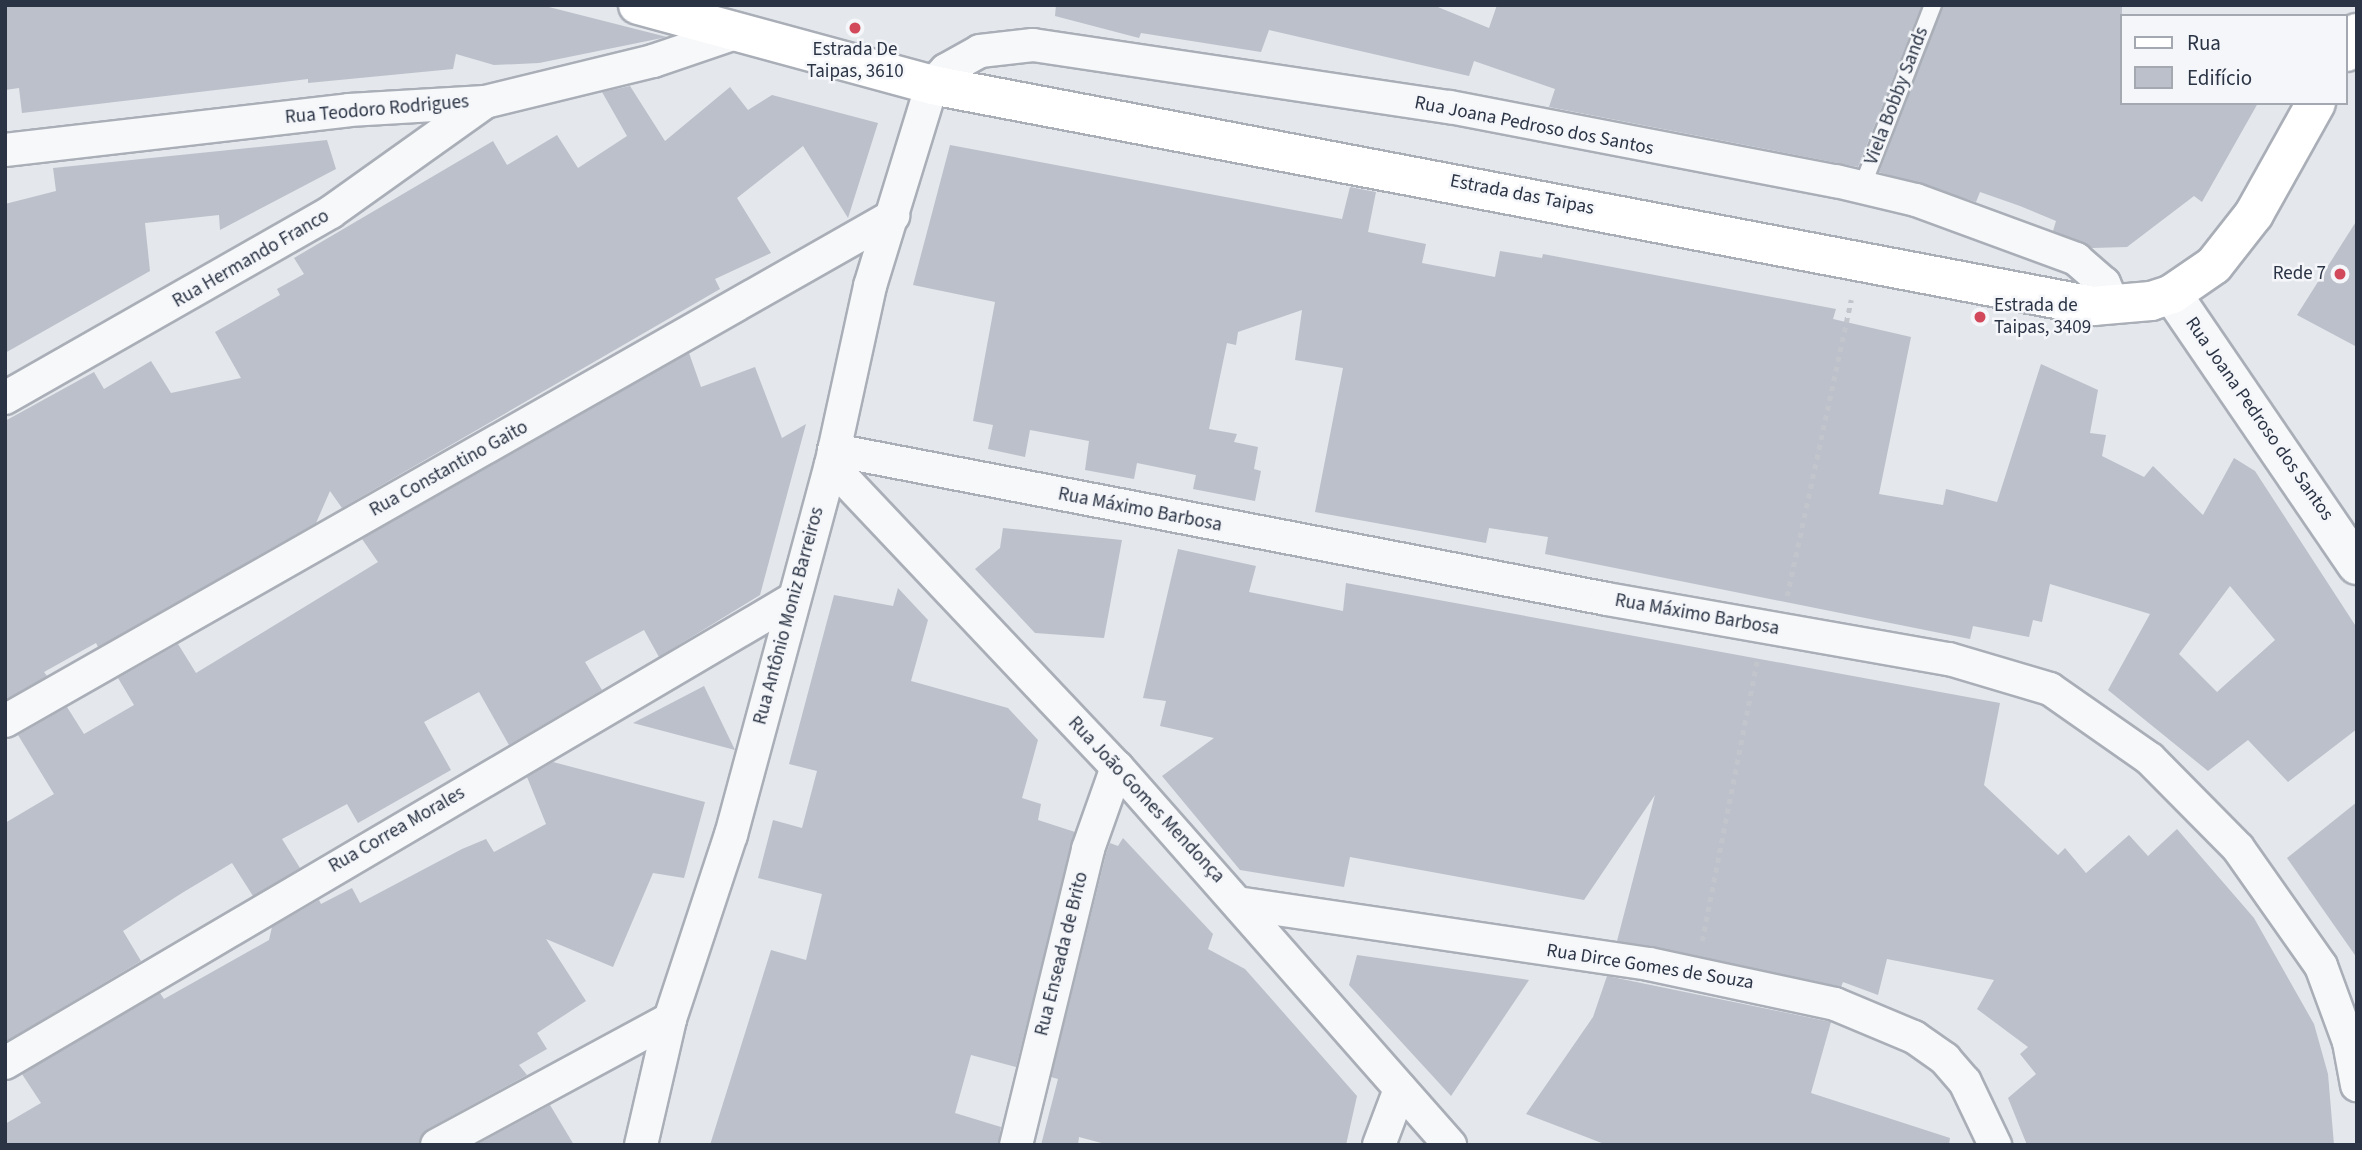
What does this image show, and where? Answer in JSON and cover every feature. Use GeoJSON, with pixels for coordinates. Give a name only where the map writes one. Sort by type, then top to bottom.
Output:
{"type":"FeatureCollection","features":[{"type":"Feature","properties":{"kind":"main road","name":"Estrada das Taipas"},"geometry":{"type":"LineString","coordinates":[[638,5],[932,85],[1859,261],[2114,306],[2172,294],[2214,264],[2239,236],[2315,105]]}},
{"type":"Feature","properties":{"kind":"main road"},"geometry":{"type":"LineString","coordinates":[[2348,49],[2357,33]]}},
{"type":"Feature","properties":{"kind":"street","name":"Rua Teodoro Rodrigues"},"geometry":{"type":"LineString","coordinates":[[5,150],[349,110],[485,102],[653,61],[741,32]]}},
{"type":"Feature","properties":{"kind":"street","name":"Rua Joana Pedroso dos Santos"},"geometry":{"type":"LineString","coordinates":[[932,85],[946,70],[979,51],[1033,45],[1450,107],[1862,187],[1916,200],[2076,259],[2104,283],[2114,306]]}},
{"type":"Feature","properties":{"kind":"street","name":"Rua Antônio Moniz Barreiros"},"geometry":{"type":"LineString","coordinates":[[641,1145],[670,1019],[731,835],[790,601],[833,457],[849,364],[932,85]]}},
{"type":"Feature","properties":{"kind":"street","name":"Rua Hermando Franco"},"geometry":{"type":"LineString","coordinates":[[5,398],[331,212],[485,102]]}},
{"type":"Feature","properties":{"kind":"street","name":"Rua Constantino Gaito"},"geometry":{"type":"LineString","coordinates":[[5,721],[892,216]]}},
{"type":"Feature","properties":{"kind":"street","name":"Rua Joana Pedroso dos Santos"},"geometry":{"type":"LineString","coordinates":[[2172,294],[2353,553]]}},
{"type":"Feature","properties":{"kind":"street","name":"Rua Máximo Barbosa"},"geometry":{"type":"LineString","coordinates":[[833,457],[1772,628],[2012,674],[2050,688],[2111,728],[2238,848],[2293,920],[2332,991],[2357,1085]]}},
{"type":"Feature","properties":{"kind":"street","name":"Rua João Gomes Mendonça"},"geometry":{"type":"LineString","coordinates":[[833,457],[1242,904],[1450,1145]]}},
{"type":"Feature","properties":{"kind":"street","name":"Rua Correa Morales"},"geometry":{"type":"LineString","coordinates":[[5,1063],[790,601]]}},
{"type":"Feature","properties":{"kind":"street","name":"Rua Enseada de Brito"},"geometry":{"type":"LineString","coordinates":[[1016,1145],[1088,849],[1117,767]]}},
{"type":"Feature","properties":{"kind":"street","name":"Rua Dirce Gomes de Souza"},"geometry":{"type":"LineString","coordinates":[[1242,904],[1696,973],[1835,1004],[1914,1037],[1965,1082],[1995,1145]]}},
{"type":"Feature","properties":{"kind":"street"},"geometry":{"type":"LineString","coordinates":[[437,1145],[670,1019]]}},
{"type":"Feature","properties":{"kind":"street"},"geometry":{"type":"LineString","coordinates":[[1379,1145],[1400,1089]]}},
{"type":"Feature","properties":{"kind":"lane","name":"Viela Bobby Sands"},"geometry":{"type":"LineString","coordinates":[[1862,187],[1933,5]]}},
{"type":"Feature","properties":{"kind":"path"},"geometry":{"type":"LineString","coordinates":[[1696,973],[1772,628],[1859,261]]}},
{"type":"Feature","properties":{"kind":"building"},"geometry":{"type":"Polygon","coordinates":[[[5,5],[541,5],[667,37],[539,63],[494,65],[456,54],[453,69],[308,83],[308,79],[22,113],[19,88],[5,90],[5,5]]]}},
{"type":"Feature","properties":{"kind":"building"},"geometry":{"type":"Polygon","coordinates":[[[1056,5],[1433,5],[1489,28],[1497,5],[1922,5],[1858,167],[1549,107],[1555,89],[1474,61],[1469,76],[1269,30],[1261,52],[1141,33],[1139,38],[1055,16],[1056,5]]]}},
{"type":"Feature","properties":{"kind":"building"},"geometry":{"type":"Polygon","coordinates":[[[1943,5],[2122,5],[2120,105],[2257,105],[2202,202],[2194,196],[2127,247],[2092,248],[2053,231],[2056,221],[2020,206],[1980,192],[1976,202],[1879,172],[1943,5]]]}},
{"type":"Feature","properties":{"kind":"building"},"geometry":{"type":"Polygon","coordinates":[[[630,86],[665,141],[730,87],[748,110],[772,95],[878,123],[848,218],[803,146],[737,198],[771,253],[715,279],[720,289],[342,508],[330,491],[316,523],[98,647],[96,643],[44,672],[47,676],[5,700],[5,421],[94,372],[104,389],[151,361],[171,393],[241,378],[215,332],[280,295],[277,289],[304,274],[294,258],[493,141],[507,165],[557,135],[578,168],[627,136],[602,92],[630,86]]]}},
{"type":"Feature","properties":{"kind":"building"},"geometry":{"type":"Polygon","coordinates":[[[327,140],[336,169],[220,230],[219,215],[145,223],[150,271],[5,353],[5,204],[56,191],[53,168],[327,140]]]}},
{"type":"Feature","properties":{"kind":"building"},"geometry":{"type":"Polygon","coordinates":[[[950,145],[1342,219],[1350,187],[1376,192],[1368,232],[1426,244],[1422,263],[1495,277],[1500,251],[1542,258],[1543,254],[1836,309],[1833,319],[1911,337],[1879,494],[1943,505],[1946,489],[1997,502],[2041,364],[2098,390],[2090,433],[2106,435],[2102,456],[2144,477],[2153,466],[2203,515],[2234,458],[2255,471],[2357,628],[2357,729],[2288,782],[2248,740],[2208,771],[2108,690],[2150,614],[2050,584],[2042,622],[2033,620],[2029,637],[1973,626],[1970,639],[1545,554],[1548,537],[1489,528],[1486,543],[1315,512],[1343,368],[1295,360],[1302,310],[1238,332],[1236,345],[1227,343],[1209,429],[1237,434],[1234,442],[1258,447],[1254,469],[1261,471],[1255,501],[1193,489],[1196,475],[1137,463],[1134,479],[1085,470],[1089,441],[1030,430],[1025,457],[988,449],[993,425],[973,421],[995,302],[913,285],[950,145]],[[2230,586],[2179,654],[2217,692],[2275,640],[2230,586]]]}},
{"type":"Feature","properties":{"kind":"building","name":"Rede 7"},"geometry":{"type":"Polygon","coordinates":[[[2357,220],[2357,347],[2297,315],[2357,220]]]}},
{"type":"Feature","properties":{"kind":"building"},"geometry":{"type":"Polygon","coordinates":[[[689,353],[701,387],[755,367],[782,438],[806,424],[760,595],[659,657],[644,630],[585,662],[602,690],[509,745],[479,692],[424,722],[451,770],[358,823],[347,804],[282,839],[300,868],[253,896],[232,863],[182,893],[123,931],[141,961],[5,1042],[5,823],[54,794],[18,735],[67,707],[84,734],[134,705],[118,678],[178,644],[196,673],[378,562],[362,539],[689,353]]]}},
{"type":"Feature","properties":{"kind":"building"},"geometry":{"type":"Polygon","coordinates":[[[1003,528],[1122,540],[1104,638],[1035,633],[975,569],[1000,548],[1003,528]]]}},
{"type":"Feature","properties":{"kind":"building"},"geometry":{"type":"Polygon","coordinates":[[[1178,549],[1256,566],[1249,592],[1343,611],[1346,583],[2000,703],[1984,785],[2058,855],[2065,848],[2086,873],[2129,835],[2148,856],[2177,829],[2254,918],[2314,1024],[2328,1074],[2334,1145],[2027,1145],[2008,1098],[2036,1074],[2020,1054],[2028,1047],[1977,1009],[1994,980],[1887,959],[1878,995],[1843,982],[1841,987],[1617,941],[1655,795],[1584,900],[1350,857],[1344,887],[1240,870],[1162,776],[1214,738],[1160,726],[1166,701],[1143,698],[1178,549]]]}},
{"type":"Feature","properties":{"kind":"building"},"geometry":{"type":"Polygon","coordinates":[[[898,588],[928,620],[911,681],[1008,708],[1038,740],[1022,798],[1041,804],[1038,820],[1075,832],[1016,1067],[971,1055],[955,1113],[1001,1127],[998,1145],[710,1145],[771,950],[806,960],[822,894],[758,878],[773,820],[802,828],[817,771],[789,764],[834,595],[893,606],[898,588]]]}},
{"type":"Feature","properties":{"kind":"building"},"geometry":{"type":"Polygon","coordinates":[[[704,686],[735,750],[633,723],[704,686]]]}},
{"type":"Feature","properties":{"kind":"building"},"geometry":{"type":"Polygon","coordinates":[[[553,762],[705,802],[684,878],[653,873],[613,967],[546,939],[586,1001],[537,1033],[547,1049],[519,1065],[527,1075],[428,1129],[419,1145],[5,1145],[5,1124],[41,1103],[22,1074],[160,993],[164,999],[269,940],[272,927],[319,900],[321,904],[352,888],[360,903],[462,849],[486,839],[494,852],[546,824],[527,777],[553,762]]]}},
{"type":"Feature","properties":{"kind":"building"},"geometry":{"type":"Polygon","coordinates":[[[2357,802],[2357,958],[2287,858],[2357,802]]]}},
{"type":"Feature","properties":{"kind":"building"},"geometry":{"type":"Polygon","coordinates":[[[1123,838],[1213,934],[1208,949],[1245,969],[1357,1096],[1346,1145],[1109,1145],[1079,1137],[1078,1145],[1041,1145],[1058,1079],[1051,1077],[1106,854],[1110,843],[1118,846],[1123,838]]]}},
{"type":"Feature","properties":{"kind":"building"},"geometry":{"type":"Polygon","coordinates":[[[1357,955],[1529,980],[1451,1096],[1349,985],[1357,955]]]}},
{"type":"Feature","properties":{"kind":"building"},"geometry":{"type":"Polygon","coordinates":[[[1607,976],[1831,1022],[1811,1093],[1950,1138],[1949,1145],[1607,1145],[1526,1114],[1593,1017],[1607,976]]]}},
{"type":"Feature","properties":{"kind":"building"},"geometry":{"type":"Polygon","coordinates":[[[550,1105],[574,1145],[476,1145],[550,1105]]]}},
{"type":"Feature","properties":{"kind":"place","name":"Estrada De Taipas, 3610"},"geometry":{"type":"Point","coordinates":[855,28]}},
{"type":"Feature","properties":{"kind":"place","name":"Rede 7"},"geometry":{"type":"Point","coordinates":[2340,274]}},
{"type":"Feature","properties":{"kind":"place","name":"Estrada de Taipas, 3409"},"geometry":{"type":"Point","coordinates":[1980,317]}}]}
